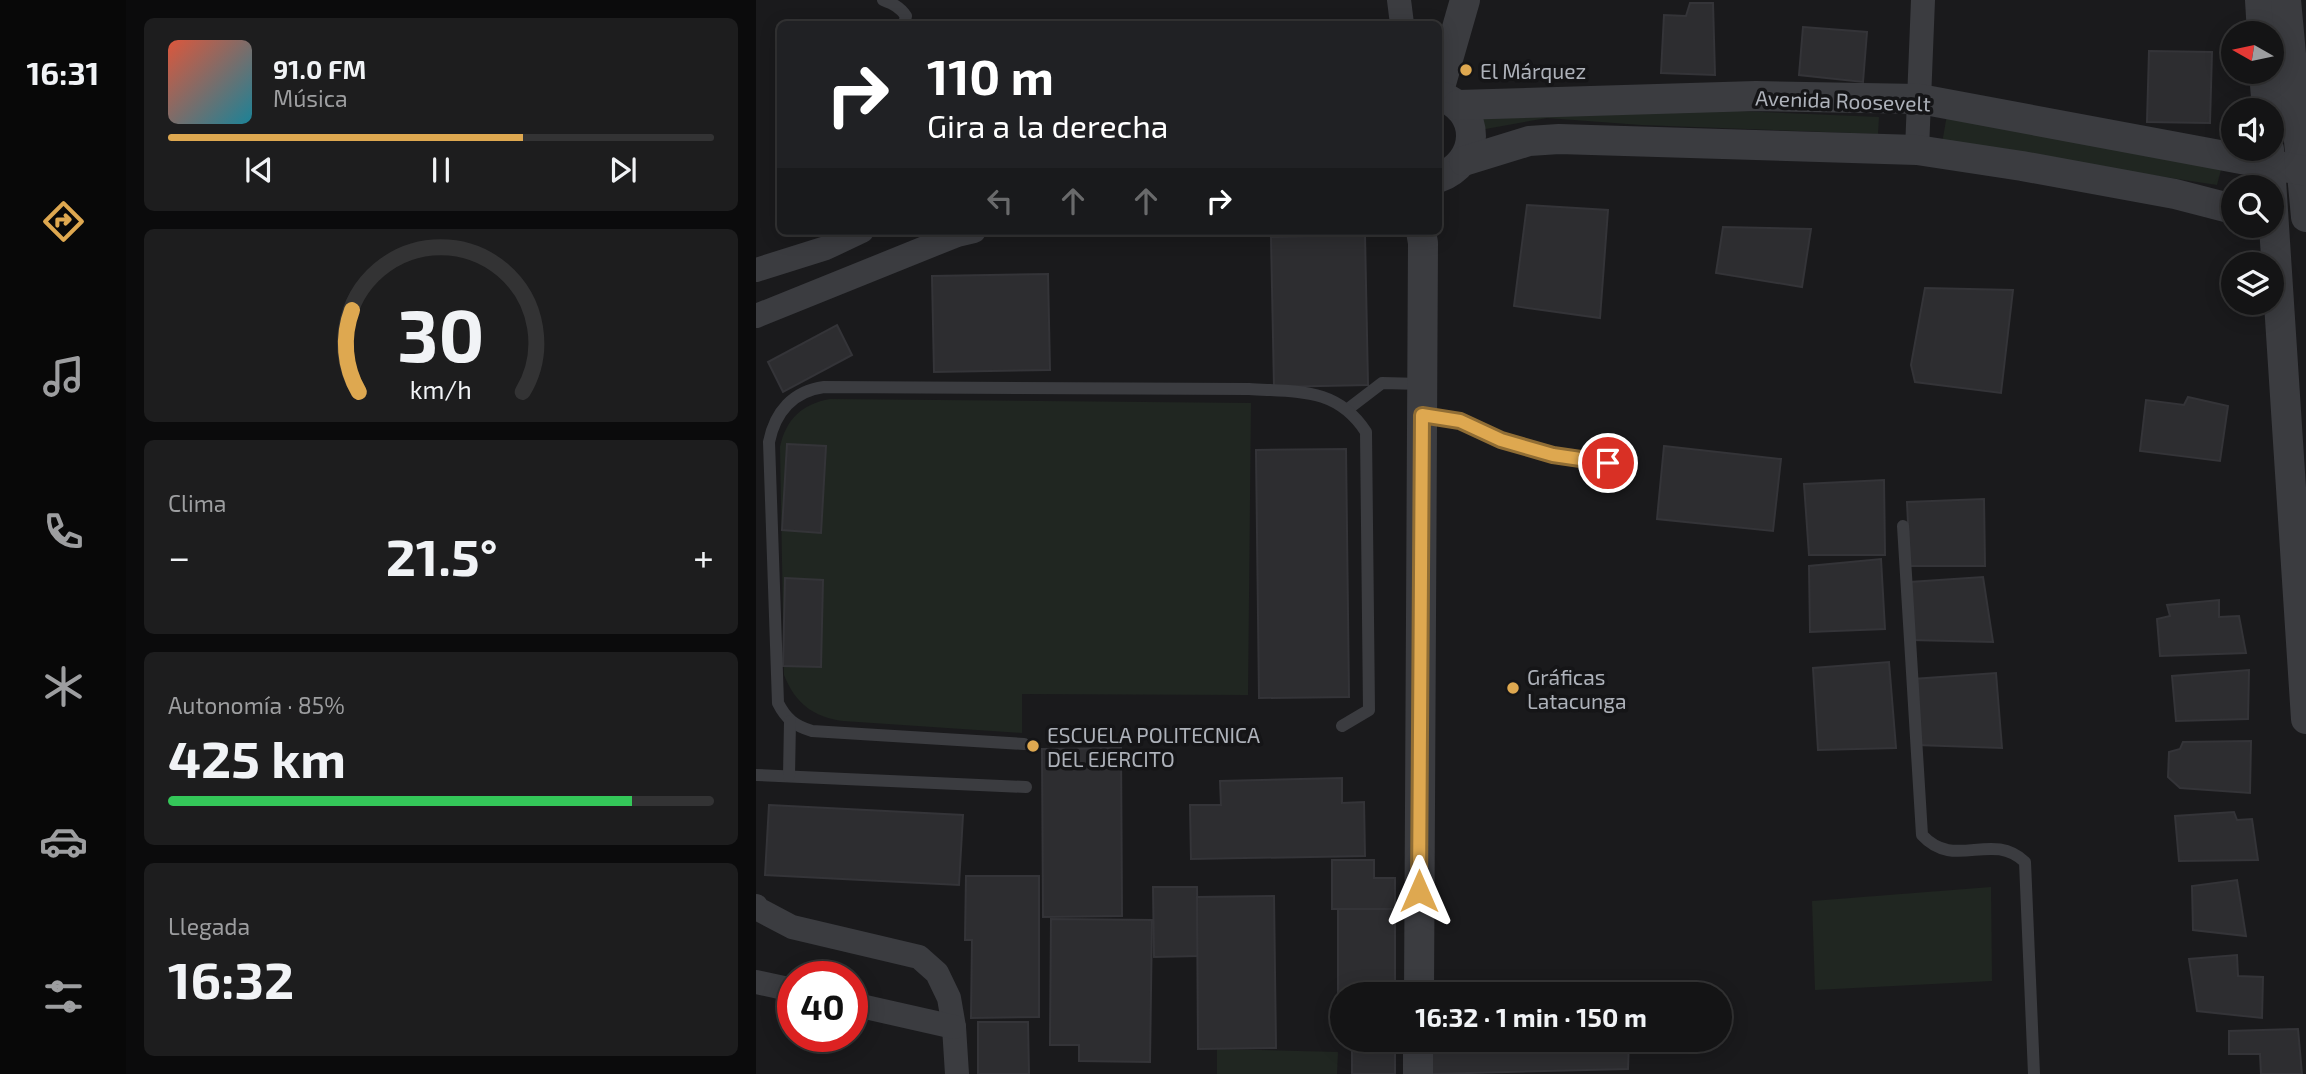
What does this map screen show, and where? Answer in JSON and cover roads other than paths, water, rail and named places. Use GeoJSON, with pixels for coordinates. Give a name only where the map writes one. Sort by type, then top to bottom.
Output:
{"type":"FeatureCollection","features":[{"type":"Feature","properties":{"kind":"street"},"geometry":{"type":"LineString","coordinates":[[1399,0],[1402,21]]}},
{"type":"Feature","properties":{"kind":"street"},"geometry":{"type":"LineString","coordinates":[[1442,177],[1452,173],[1464,161],[1471,147],[1467,117],[1445,98],[1465,0]]}},
{"type":"Feature","properties":{"kind":"street"},"geometry":{"type":"LineString","coordinates":[[1917,150],[1923,0]]}},
{"type":"Feature","properties":{"kind":"street"},"geometry":{"type":"LineString","coordinates":[[2260,0],[2261,21]]}},
{"type":"Feature","properties":{"kind":"street"},"geometry":{"type":"LineString","coordinates":[[2286,0],[2306,217]]}},
{"type":"Feature","properties":{"kind":"street","name":"Avenida Roosevelt"},"geometry":{"type":"LineString","coordinates":[[1445,98],[1756,96],[1920,99],[2221,149]]}},
{"type":"Feature","properties":{"kind":"street"},"geometry":{"type":"LineString","coordinates":[[1464,161],[1529,141],[1559,139],[1917,150],[2022,166],[2221,206]]}},
{"type":"Feature","properties":{"kind":"street","name":"Avenida Roosevelt"},"geometry":{"type":"LineString","coordinates":[[2280,161],[2303,170]]}},
{"type":"Feature","properties":{"kind":"street"},"geometry":{"type":"LineString","coordinates":[[2284,221],[2306,225]]}},
{"type":"Feature","properties":{"kind":"street"},"geometry":{"type":"LineString","coordinates":[[756,316],[957,235]]}},
{"type":"Feature","properties":{"kind":"street"},"geometry":{"type":"LineString","coordinates":[[1419,982],[1423,235]]}},
{"type":"Feature","properties":{"kind":"street"},"geometry":{"type":"LineString","coordinates":[[2275,238],[2298,478],[2306,719]]}},
{"type":"Feature","properties":{"kind":"street"},"geometry":{"type":"LineString","coordinates":[[756,270],[829,239]]}},
{"type":"Feature","properties":{"kind":"street"},"geometry":{"type":"LineString","coordinates":[[756,906],[792,927],[919,957],[937,973],[949,998],[957,1074]]}},
{"type":"Feature","properties":{"kind":"street"},"geometry":{"type":"LineString","coordinates":[[756,982],[777,987]]}},
{"type":"Feature","properties":{"kind":"street"},"geometry":{"type":"LineString","coordinates":[[868,1008],[954,1027]]}},
{"type":"Feature","properties":{"kind":"street"},"geometry":{"type":"LineString","coordinates":[[1418,1074],[1419,1052]]}},
{"type":"Feature","properties":{"kind":"lane"},"geometry":{"type":"LineString","coordinates":[[883,0],[903,12],[904,21]]}},
{"type":"Feature","properties":{"kind":"lane"},"geometry":{"type":"LineString","coordinates":[[1348,409],[1382,383],[1422,384]]}},
{"type":"Feature","properties":{"kind":"lane"},"geometry":{"type":"LineString","coordinates":[[1024,744],[812,731],[790,721],[778,703],[769,442],[776,418],[784,407],[802,393],[824,387],[1249,389],[1311,393],[1335,401],[1348,409],[1366,432],[1369,710],[1342,726]]}},
{"type":"Feature","properties":{"kind":"lane"},"geometry":{"type":"LineString","coordinates":[[1422,415],[1460,421],[1501,440],[1553,455],[1608,463]]}},
{"type":"Feature","properties":{"kind":"lane"},"geometry":{"type":"LineString","coordinates":[[1903,526],[1922,835],[1943,851],[2005,849],[2016,853],[2025,862],[2034,1074]]}},
{"type":"Feature","properties":{"kind":"lane"},"geometry":{"type":"LineString","coordinates":[[789,776],[790,721]]}},
{"type":"Feature","properties":{"kind":"lane"},"geometry":{"type":"LineString","coordinates":[[756,775],[1026,787]]}},
{"type":"Feature","properties":{"kind":"place","name":"El Márquez"},"geometry":{"type":"Point","coordinates":[1466,70]}},
{"type":"Feature","properties":{"kind":"place","name":"Gráficas Latacunga"},"geometry":{"type":"Point","coordinates":[1513,688]}},
{"type":"Feature","properties":{"kind":"place","name":"ESCUELA POLITECNICA DEL EJERCITO"},"geometry":{"type":"Point","coordinates":[1033,746]}}]}
